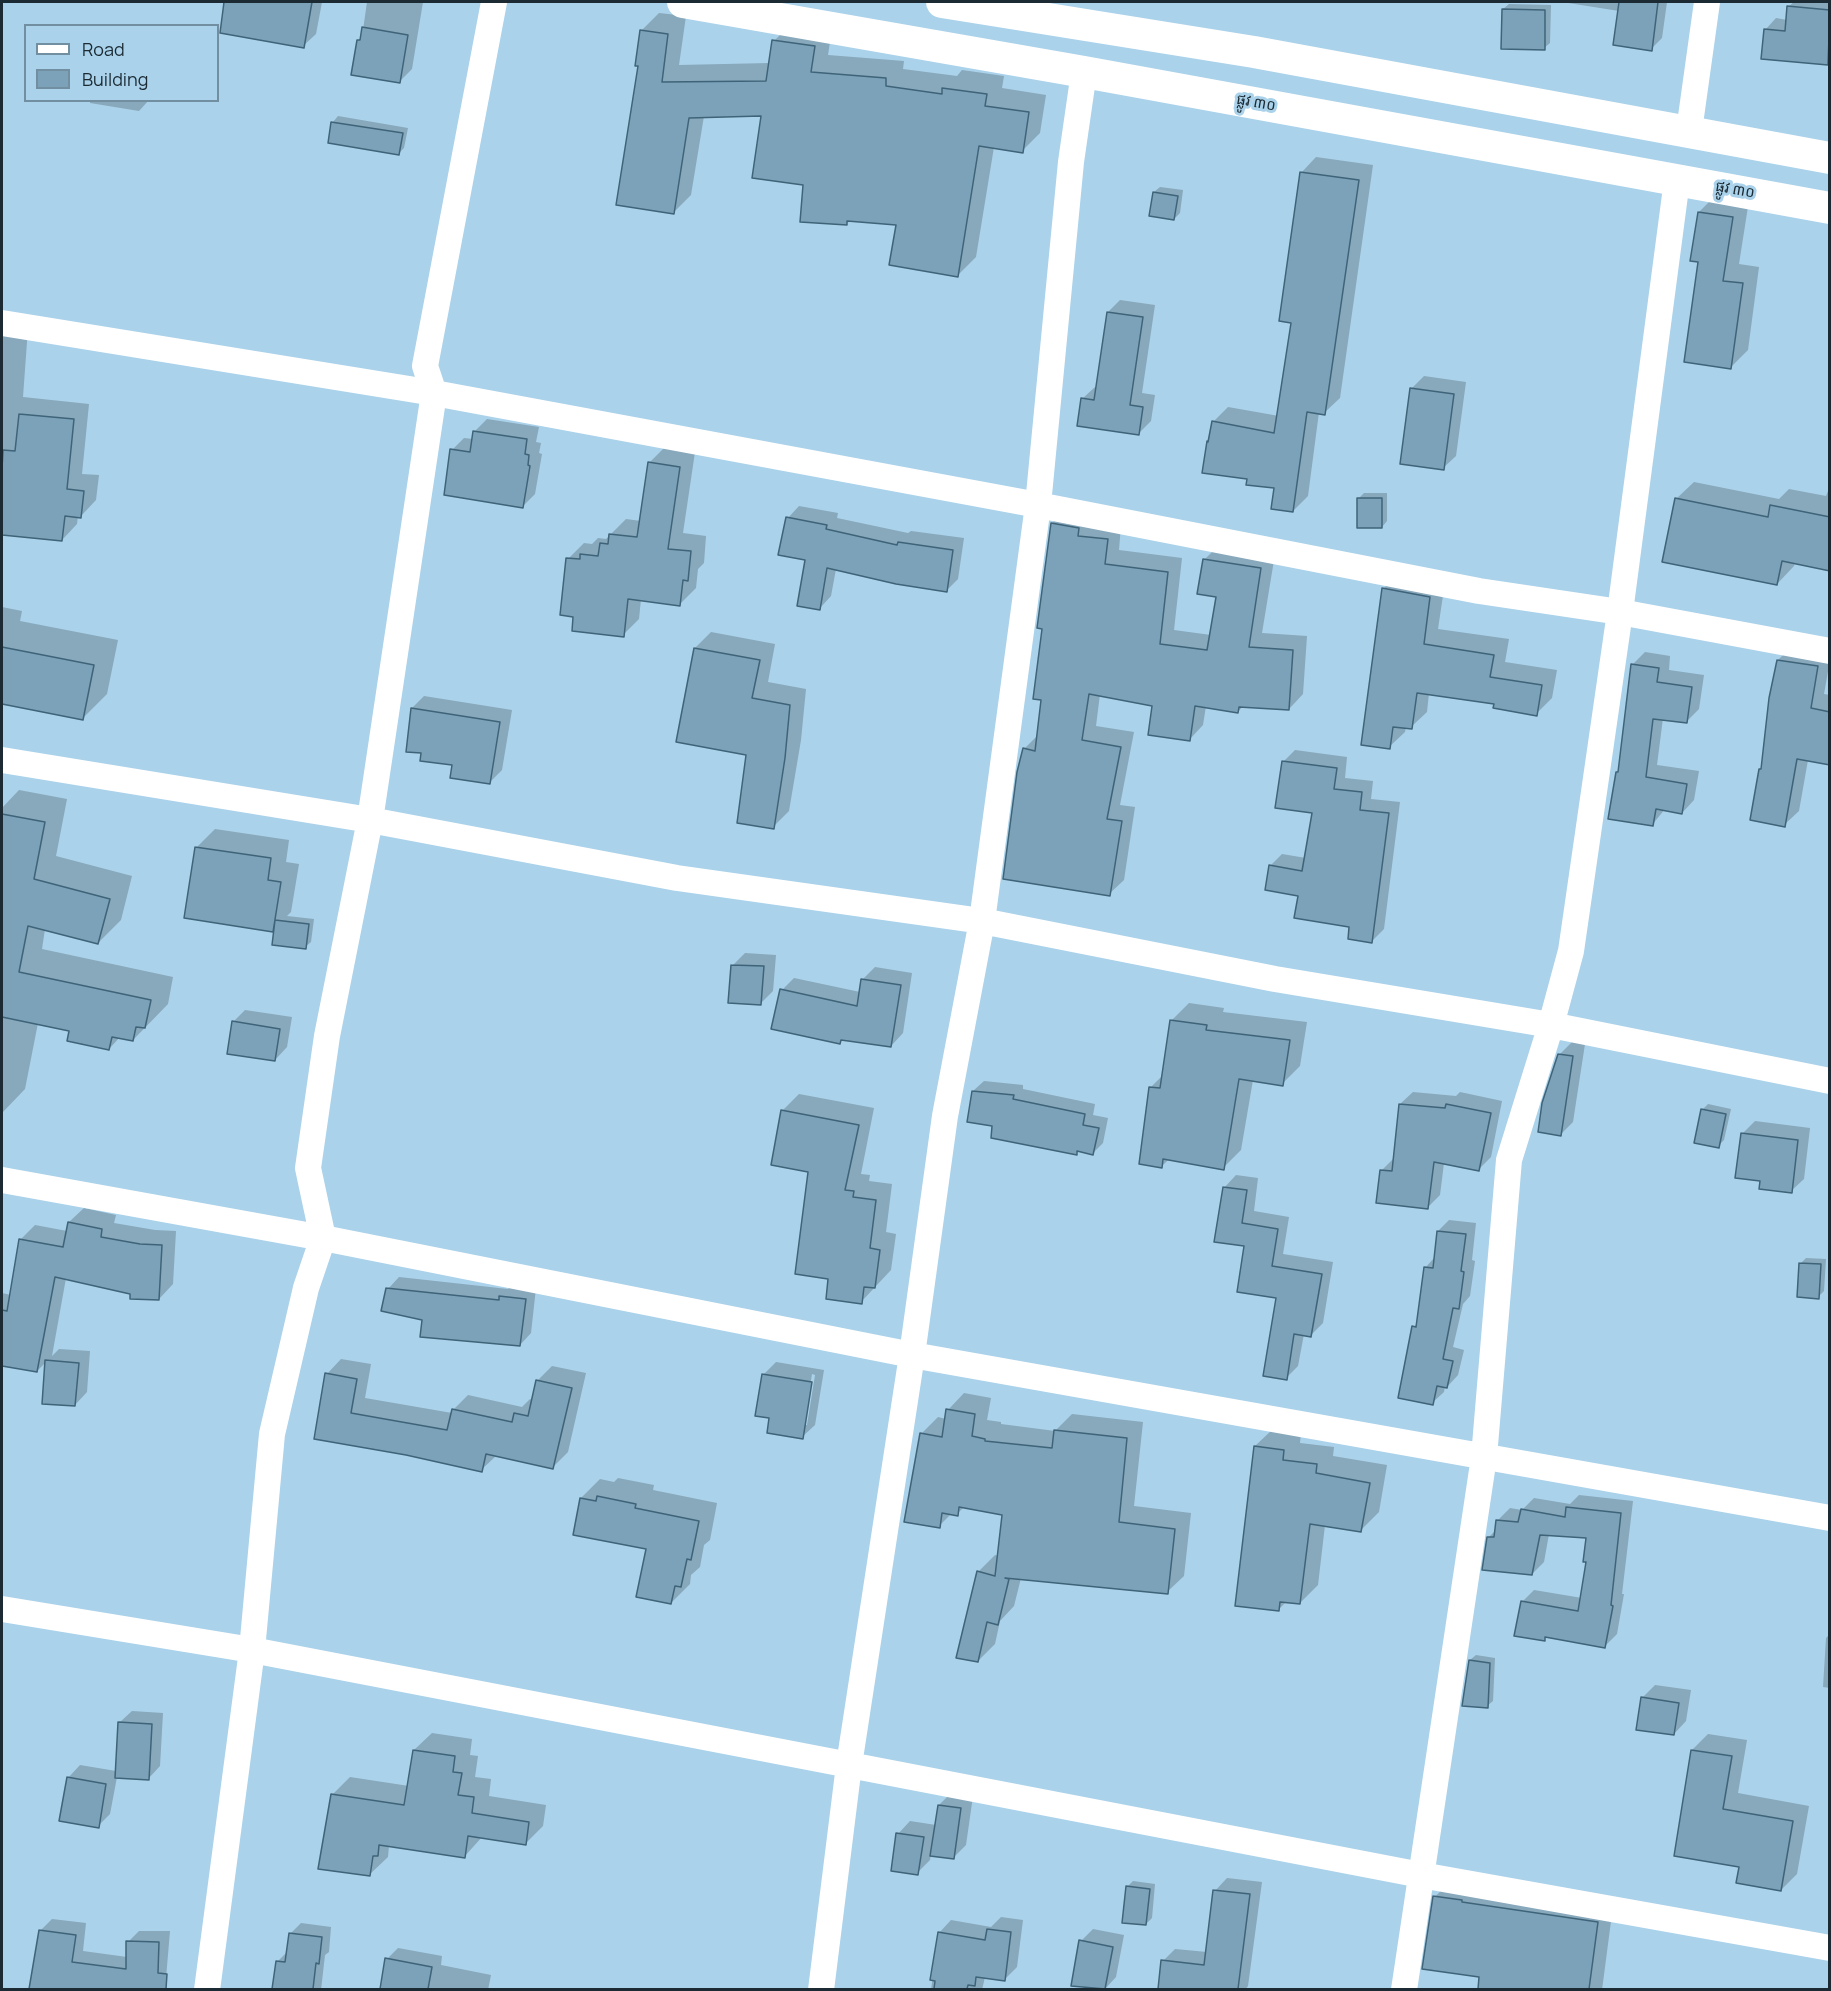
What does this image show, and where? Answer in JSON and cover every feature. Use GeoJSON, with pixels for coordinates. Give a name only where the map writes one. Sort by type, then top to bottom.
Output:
{"type":"FeatureCollection","features":[{"type":"Feature","properties":{"kind":"street"},"geometry":{"type":"LineString","coordinates":[[207,1989],[252,1650],[272,1434],[306,1288],[323,1238],[308,1168],[327,1036],[370,820],[434,393],[425,366],[494,2]]}},
{"type":"Feature","properties":{"kind":"street","name":"ផ្លូវ ៣០"},"geometry":{"type":"LineString","coordinates":[[683,2],[1084,72],[1830,208]]}},
{"type":"Feature","properties":{"kind":"street"},"geometry":{"type":"LineString","coordinates":[[942,2],[1089,14],[1254,52],[1830,158]]}},
{"type":"Feature","properties":{"kind":"street"},"geometry":{"type":"LineString","coordinates":[[1689,131],[1707,2]]}},
{"type":"Feature","properties":{"kind":"street"},"geometry":{"type":"LineString","coordinates":[[820,1989],[849,1766],[912,1354],[945,1116],[982,921],[1038,506],[1071,162],[1084,72],[1089,14]]}},
{"type":"Feature","properties":{"kind":"street"},"geometry":{"type":"LineString","coordinates":[[1404,1989],[1484,1457],[1509,1160],[1551,1025],[1571,951],[1620,612],[1677,180]]}},
{"type":"Feature","properties":{"kind":"street"},"geometry":{"type":"LineString","coordinates":[[2,323],[434,393],[1479,591],[1620,612],[1830,651]]}},
{"type":"Feature","properties":{"kind":"street"},"geometry":{"type":"LineString","coordinates":[[2,760],[370,820],[676,878],[982,921],[1275,979],[1551,1025],[1830,1081]]}},
{"type":"Feature","properties":{"kind":"street"},"geometry":{"type":"LineString","coordinates":[[2,1180],[323,1238],[912,1354],[1830,1518]]}},
{"type":"Feature","properties":{"kind":"street"},"geometry":{"type":"LineString","coordinates":[[2,1609],[252,1650],[1422,1875],[1830,1948]]}},
{"type":"Feature","properties":{"kind":"building"},"geometry":{"type":"Polygon","coordinates":[[[224,2],[312,2],[304,48],[220,33],[224,2]]]}},
{"type":"Feature","properties":{"kind":"building"},"geometry":{"type":"Polygon","coordinates":[[[1619,2],[1658,2],[1652,51],[1613,45],[1619,2]]]}},
{"type":"Feature","properties":{"kind":"building"},"geometry":{"type":"Polygon","coordinates":[[[1787,6],[1830,10],[1828,65],[1761,59],[1764,29],[1785,31],[1787,6]]]}},
{"type":"Feature","properties":{"kind":"building"},"geometry":{"type":"Polygon","coordinates":[[[1502,9],[1545,10],[1545,50],[1501,49],[1502,9]]]}},
{"type":"Feature","properties":{"kind":"building"},"geometry":{"type":"Polygon","coordinates":[[[362,27],[408,35],[400,83],[351,75],[357,40],[360,40],[362,27]]]}},
{"type":"Feature","properties":{"kind":"building"},"geometry":{"type":"Polygon","coordinates":[[[640,30],[668,34],[662,82],[766,81],[772,40],[815,46],[811,72],[886,78],[886,86],[942,94],[942,88],[987,94],[985,106],[1029,112],[1023,153],[979,146],[958,277],[889,265],[896,225],[847,221],[847,225],[800,222],[803,185],[752,178],[761,116],[689,118],[674,214],[616,205],[638,66],[635,66],[640,30]]]}},
{"type":"Feature","properties":{"kind":"building"},"geometry":{"type":"Polygon","coordinates":[[[331,122],[403,133],[399,155],[328,143],[331,122]]]}},
{"type":"Feature","properties":{"kind":"building"},"geometry":{"type":"Polygon","coordinates":[[[1300,172],[1359,180],[1325,415],[1307,412],[1293,512],[1271,509],[1274,488],[1246,485],[1247,479],[1202,473],[1212,421],[1274,433],[1291,323],[1279,321],[1300,172]]]}},
{"type":"Feature","properties":{"kind":"building"},"geometry":{"type":"Polygon","coordinates":[[[1153,192],[1178,196],[1174,220],[1149,216],[1153,192]]]}},
{"type":"Feature","properties":{"kind":"building"},"geometry":{"type":"Polygon","coordinates":[[[1698,212],[1733,217],[1723,281],[1743,283],[1731,369],[1684,362],[1698,262],[1690,261],[1698,212]]]}},
{"type":"Feature","properties":{"kind":"building"},"geometry":{"type":"Polygon","coordinates":[[[1107,312],[1143,317],[1130,405],[1143,407],[1139,435],[1077,426],[1081,398],[1094,400],[1107,312]]]}},
{"type":"Feature","properties":{"kind":"building"},"geometry":{"type":"Polygon","coordinates":[[[1410,388],[1454,394],[1444,470],[1400,464],[1410,388]]]}},
{"type":"Feature","properties":{"kind":"building"},"geometry":{"type":"Polygon","coordinates":[[[19,414],[74,419],[67,489],[84,491],[81,518],[65,516],[62,541],[2,535],[3,450],[15,451],[19,414]]]}},
{"type":"Feature","properties":{"kind":"building"},"geometry":{"type":"Polygon","coordinates":[[[473,431],[527,439],[525,454],[529,455],[528,465],[530,466],[523,508],[444,495],[450,449],[470,452],[473,431]]]}},
{"type":"Feature","properties":{"kind":"building"},"geometry":{"type":"Polygon","coordinates":[[[648,462],[680,467],[668,549],[691,551],[688,581],[683,580],[680,606],[628,599],[624,637],[572,631],[573,617],[560,615],[566,558],[580,559],[580,554],[598,556],[600,543],[608,544],[609,534],[637,537],[648,462]]]}},
{"type":"Feature","properties":{"kind":"building"},"geometry":{"type":"Polygon","coordinates":[[[1357,498],[1382,498],[1382,528],[1357,528],[1357,498]]]}},
{"type":"Feature","properties":{"kind":"building"},"geometry":{"type":"Polygon","coordinates":[[[1675,498],[1768,517],[1770,505],[1830,517],[1830,571],[1782,561],[1777,585],[1662,562],[1675,498]]]}},
{"type":"Feature","properties":{"kind":"building"},"geometry":{"type":"Polygon","coordinates":[[[786,517],[827,525],[826,529],[897,545],[898,542],[953,550],[947,592],[896,584],[827,568],[820,610],[797,606],[805,560],[778,555],[786,517]]]}},
{"type":"Feature","properties":{"kind":"building"},"geometry":{"type":"Polygon","coordinates":[[[1051,523],[1079,528],[1078,536],[1108,539],[1105,564],[1168,572],[1160,644],[1207,650],[1216,597],[1197,594],[1203,559],[1261,568],[1249,647],[1293,650],[1289,710],[1239,707],[1238,713],[1195,706],[1190,741],[1148,735],[1152,706],[1089,694],[1082,740],[1121,747],[1107,819],[1122,821],[1110,896],[1003,879],[1017,772],[1023,748],[1035,751],[1041,700],[1033,699],[1042,629],[1037,628],[1051,523]]]}},
{"type":"Feature","properties":{"kind":"building"},"geometry":{"type":"Polygon","coordinates":[[[1382,588],[1430,597],[1424,644],[1494,655],[1490,677],[1542,685],[1537,716],[1493,708],[1494,704],[1417,693],[1412,729],[1393,727],[1390,749],[1361,745],[1382,588]]]}},
{"type":"Feature","properties":{"kind":"building"},"geometry":{"type":"Polygon","coordinates":[[[2,647],[94,665],[83,720],[2,704],[2,647]]]}},
{"type":"Feature","properties":{"kind":"building"},"geometry":{"type":"Polygon","coordinates":[[[694,648],[760,660],[752,698],[790,705],[785,758],[774,829],[737,823],[746,755],[676,742],[694,648]]]}},
{"type":"Feature","properties":{"kind":"building"},"geometry":{"type":"Polygon","coordinates":[[[1777,660],[1818,666],[1811,708],[1830,712],[1830,765],[1797,759],[1785,827],[1750,820],[1759,769],[1761,769],[1769,698],[1777,660]]]}},
{"type":"Feature","properties":{"kind":"building"},"geometry":{"type":"Polygon","coordinates":[[[1631,664],[1659,668],[1657,682],[1692,687],[1687,723],[1653,719],[1646,777],[1687,784],[1682,814],[1656,809],[1653,826],[1608,819],[1616,772],[1618,772],[1631,664]]]}},
{"type":"Feature","properties":{"kind":"building"},"geometry":{"type":"Polygon","coordinates":[[[411,708],[500,722],[490,784],[450,778],[452,765],[420,761],[421,753],[406,752],[411,708]]]}},
{"type":"Feature","properties":{"kind":"building"},"geometry":{"type":"Polygon","coordinates":[[[1282,761],[1337,768],[1334,789],[1362,792],[1360,810],[1389,813],[1372,943],[1348,939],[1349,927],[1294,918],[1298,896],[1265,890],[1269,865],[1302,871],[1312,813],[1275,808],[1282,761]]]}},
{"type":"Feature","properties":{"kind":"building"},"geometry":{"type":"Polygon","coordinates":[[[2,814],[45,822],[34,879],[110,899],[98,944],[28,926],[19,972],[151,1000],[145,1028],[136,1027],[133,1041],[112,1037],[109,1050],[67,1041],[69,1031],[2,1017],[2,814]]]}},
{"type":"Feature","properties":{"kind":"building"},"geometry":{"type":"Polygon","coordinates":[[[195,847],[271,858],[268,880],[281,882],[273,932],[184,918],[195,847]]]}},
{"type":"Feature","properties":{"kind":"building"},"geometry":{"type":"Polygon","coordinates":[[[275,920],[309,924],[306,949],[272,945],[275,920]]]}},
{"type":"Feature","properties":{"kind":"building"},"geometry":{"type":"Polygon","coordinates":[[[731,965],[764,966],[761,1005],[728,1003],[731,965]]]}},
{"type":"Feature","properties":{"kind":"building"},"geometry":{"type":"Polygon","coordinates":[[[861,979],[901,985],[891,1047],[841,1040],[840,1044],[771,1029],[780,989],[857,1006],[861,979]]]}},
{"type":"Feature","properties":{"kind":"building"},"geometry":{"type":"Polygon","coordinates":[[[1170,1020],[1207,1025],[1206,1030],[1290,1040],[1283,1086],[1239,1079],[1224,1170],[1163,1159],[1162,1168],[1139,1164],[1149,1087],[1160,1088],[1170,1020]]]}},
{"type":"Feature","properties":{"kind":"building"},"geometry":{"type":"Polygon","coordinates":[[[232,1021],[280,1029],[275,1061],[227,1054],[232,1021]]]}},
{"type":"Feature","properties":{"kind":"building"},"geometry":{"type":"Polygon","coordinates":[[[1558,1054],[1573,1056],[1561,1136],[1538,1132],[1542,1103],[1558,1054]]]}},
{"type":"Feature","properties":{"kind":"building"},"geometry":{"type":"Polygon","coordinates":[[[972,1091],[1014,1095],[1013,1099],[1085,1114],[1083,1125],[1099,1128],[1093,1155],[1077,1151],[1077,1155],[991,1138],[992,1126],[967,1122],[972,1091]]]}},
{"type":"Feature","properties":{"kind":"building"},"geometry":{"type":"Polygon","coordinates":[[[1399,1104],[1445,1108],[1446,1104],[1491,1113],[1479,1171],[1434,1162],[1428,1209],[1376,1203],[1380,1170],[1392,1171],[1399,1104]]]}},
{"type":"Feature","properties":{"kind":"building"},"geometry":{"type":"Polygon","coordinates":[[[1701,1109],[1726,1114],[1719,1148],[1694,1143],[1701,1109]]]}},
{"type":"Feature","properties":{"kind":"building"},"geometry":{"type":"Polygon","coordinates":[[[781,1110],[859,1125],[845,1190],[854,1191],[853,1197],[876,1200],[870,1248],[880,1250],[875,1288],[864,1287],[862,1304],[826,1299],[828,1279],[795,1274],[808,1172],[771,1165],[781,1110]]]}},
{"type":"Feature","properties":{"kind":"building"},"geometry":{"type":"Polygon","coordinates":[[[1741,1133],[1798,1140],[1792,1193],[1759,1189],[1760,1181],[1735,1178],[1741,1133]]]}},
{"type":"Feature","properties":{"kind":"building"},"geometry":{"type":"Polygon","coordinates":[[[1223,1187],[1247,1190],[1242,1223],[1278,1229],[1272,1266],[1322,1274],[1311,1337],[1294,1334],[1287,1380],[1263,1376],[1276,1298],[1237,1292],[1244,1246],[1214,1242],[1223,1187]]]}},
{"type":"Feature","properties":{"kind":"building"},"geometry":{"type":"Polygon","coordinates":[[[68,1222],[102,1229],[101,1237],[140,1244],[162,1245],[159,1300],[130,1299],[130,1294],[55,1277],[37,1372],[2,1366],[2,1310],[7,1311],[19,1239],[63,1247],[68,1222]]]}},
{"type":"Feature","properties":{"kind":"building"},"geometry":{"type":"Polygon","coordinates":[[[1437,1231],[1466,1234],[1459,1309],[1453,1308],[1443,1359],[1453,1361],[1447,1388],[1437,1386],[1433,1405],[1398,1398],[1412,1326],[1416,1327],[1424,1267],[1433,1268],[1437,1231]]]}},
{"type":"Feature","properties":{"kind":"building"},"geometry":{"type":"Polygon","coordinates":[[[1799,1263],[1821,1264],[1819,1299],[1797,1297],[1799,1263]]]}},
{"type":"Feature","properties":{"kind":"building"},"geometry":{"type":"Polygon","coordinates":[[[386,1288],[499,1300],[499,1296],[526,1299],[520,1346],[420,1337],[422,1320],[381,1311],[386,1288]]]}},
{"type":"Feature","properties":{"kind":"building"},"geometry":{"type":"Polygon","coordinates":[[[45,1360],[79,1363],[75,1406],[42,1404],[45,1360]]]}},
{"type":"Feature","properties":{"kind":"building"},"geometry":{"type":"Polygon","coordinates":[[[325,1373],[357,1379],[351,1413],[447,1430],[452,1409],[512,1422],[514,1413],[528,1416],[536,1380],[572,1388],[553,1469],[486,1454],[482,1472],[406,1455],[314,1439],[325,1373]]]}},
{"type":"Feature","properties":{"kind":"building"},"geometry":{"type":"Polygon","coordinates":[[[762,1374],[812,1382],[803,1439],[767,1433],[769,1418],[755,1416],[762,1374]]]}},
{"type":"Feature","properties":{"kind":"building"},"geometry":{"type":"Polygon","coordinates":[[[946,1409],[975,1414],[972,1436],[985,1439],[985,1441],[1052,1448],[1054,1430],[1127,1438],[1119,1522],[1175,1529],[1168,1594],[1005,1578],[1009,1579],[998,1625],[987,1622],[978,1662],[956,1658],[977,1571],[995,1576],[1002,1515],[959,1507],[958,1516],[942,1513],[940,1528],[904,1522],[920,1433],[942,1437],[946,1409]]]}},
{"type":"Feature","properties":{"kind":"building"},"geometry":{"type":"Polygon","coordinates":[[[1254,1446],[1284,1450],[1283,1460],[1317,1464],[1316,1473],[1370,1483],[1361,1532],[1310,1524],[1300,1604],[1280,1602],[1279,1611],[1235,1606],[1254,1446]]]}},
{"type":"Feature","properties":{"kind":"building"},"geometry":{"type":"Polygon","coordinates":[[[597,1496],[636,1504],[635,1508],[699,1521],[691,1560],[687,1559],[681,1587],[675,1586],[671,1604],[636,1597],[646,1549],[573,1535],[580,1498],[596,1501],[597,1496]]]}},
{"type":"Feature","properties":{"kind":"building"},"geometry":{"type":"Polygon","coordinates":[[[1566,1507],[1621,1513],[1611,1605],[1613,1606],[1605,1648],[1545,1637],[1545,1641],[1514,1636],[1521,1601],[1578,1611],[1586,1562],[1583,1562],[1586,1538],[1540,1535],[1532,1575],[1482,1570],[1487,1537],[1494,1537],[1496,1520],[1518,1522],[1521,1509],[1565,1517],[1566,1507]]]}},
{"type":"Feature","properties":{"kind":"building"},"geometry":{"type":"Polygon","coordinates":[[[1469,1660],[1490,1663],[1488,1708],[1462,1706],[1469,1660]]]}},
{"type":"Feature","properties":{"kind":"building"},"geometry":{"type":"Polygon","coordinates":[[[1641,1697],[1679,1703],[1674,1735],[1636,1730],[1641,1697]]]}},
{"type":"Feature","properties":{"kind":"building"},"geometry":{"type":"Polygon","coordinates":[[[118,1722],[152,1724],[149,1780],[115,1778],[118,1722]]]}},
{"type":"Feature","properties":{"kind":"building"},"geometry":{"type":"Polygon","coordinates":[[[413,1750],[455,1756],[453,1772],[462,1773],[458,1795],[474,1797],[472,1813],[529,1822],[526,1845],[468,1836],[465,1858],[379,1845],[378,1856],[373,1856],[370,1876],[318,1869],[331,1794],[404,1805],[413,1750]]]}},
{"type":"Feature","properties":{"kind":"building"},"geometry":{"type":"Polygon","coordinates":[[[1691,1750],[1732,1756],[1723,1809],[1793,1821],[1781,1891],[1736,1883],[1739,1867],[1674,1856],[1691,1750]]]}},
{"type":"Feature","properties":{"kind":"building"},"geometry":{"type":"Polygon","coordinates":[[[67,1777],[106,1784],[99,1828],[59,1821],[67,1777]]]}},
{"type":"Feature","properties":{"kind":"building"},"geometry":{"type":"Polygon","coordinates":[[[938,1805],[961,1808],[954,1859],[930,1856],[938,1805]]]}},
{"type":"Feature","properties":{"kind":"building"},"geometry":{"type":"Polygon","coordinates":[[[896,1833],[924,1837],[918,1875],[891,1871],[896,1833]]]}},
{"type":"Feature","properties":{"kind":"building"},"geometry":{"type":"Polygon","coordinates":[[[1126,1886],[1150,1889],[1146,1925],[1122,1923],[1126,1886]]]}},
{"type":"Feature","properties":{"kind":"building"},"geometry":{"type":"Polygon","coordinates":[[[1213,1890],[1250,1894],[1238,1989],[1158,1989],[1161,1960],[1204,1965],[1213,1890]]]}},
{"type":"Feature","properties":{"kind":"building"},"geometry":{"type":"Polygon","coordinates":[[[1433,1896],[1598,1922],[1589,1989],[1478,1989],[1479,1977],[1422,1969],[1433,1896]]]}},
{"type":"Feature","properties":{"kind":"building"},"geometry":{"type":"Polygon","coordinates":[[[987,1929],[1011,1932],[1005,1981],[976,1977],[975,1986],[968,1985],[967,1989],[934,1989],[935,1981],[930,1980],[938,1932],[985,1940],[987,1929]]]}},
{"type":"Feature","properties":{"kind":"building"},"geometry":{"type":"Polygon","coordinates":[[[39,1930],[76,1935],[72,1962],[126,1969],[126,1941],[159,1942],[158,1973],[167,1974],[166,1989],[29,1989],[39,1930]]]}},
{"type":"Feature","properties":{"kind":"building"},"geometry":{"type":"Polygon","coordinates":[[[289,1933],[322,1937],[313,1989],[272,1989],[276,1961],[285,1962],[289,1933]]]}},
{"type":"Feature","properties":{"kind":"building"},"geometry":{"type":"Polygon","coordinates":[[[1079,1940],[1113,1947],[1105,1989],[1071,1986],[1079,1940]]]}},
{"type":"Feature","properties":{"kind":"building"},"geometry":{"type":"Polygon","coordinates":[[[385,1958],[432,1967],[428,1989],[380,1989],[385,1958]]]}}]}
